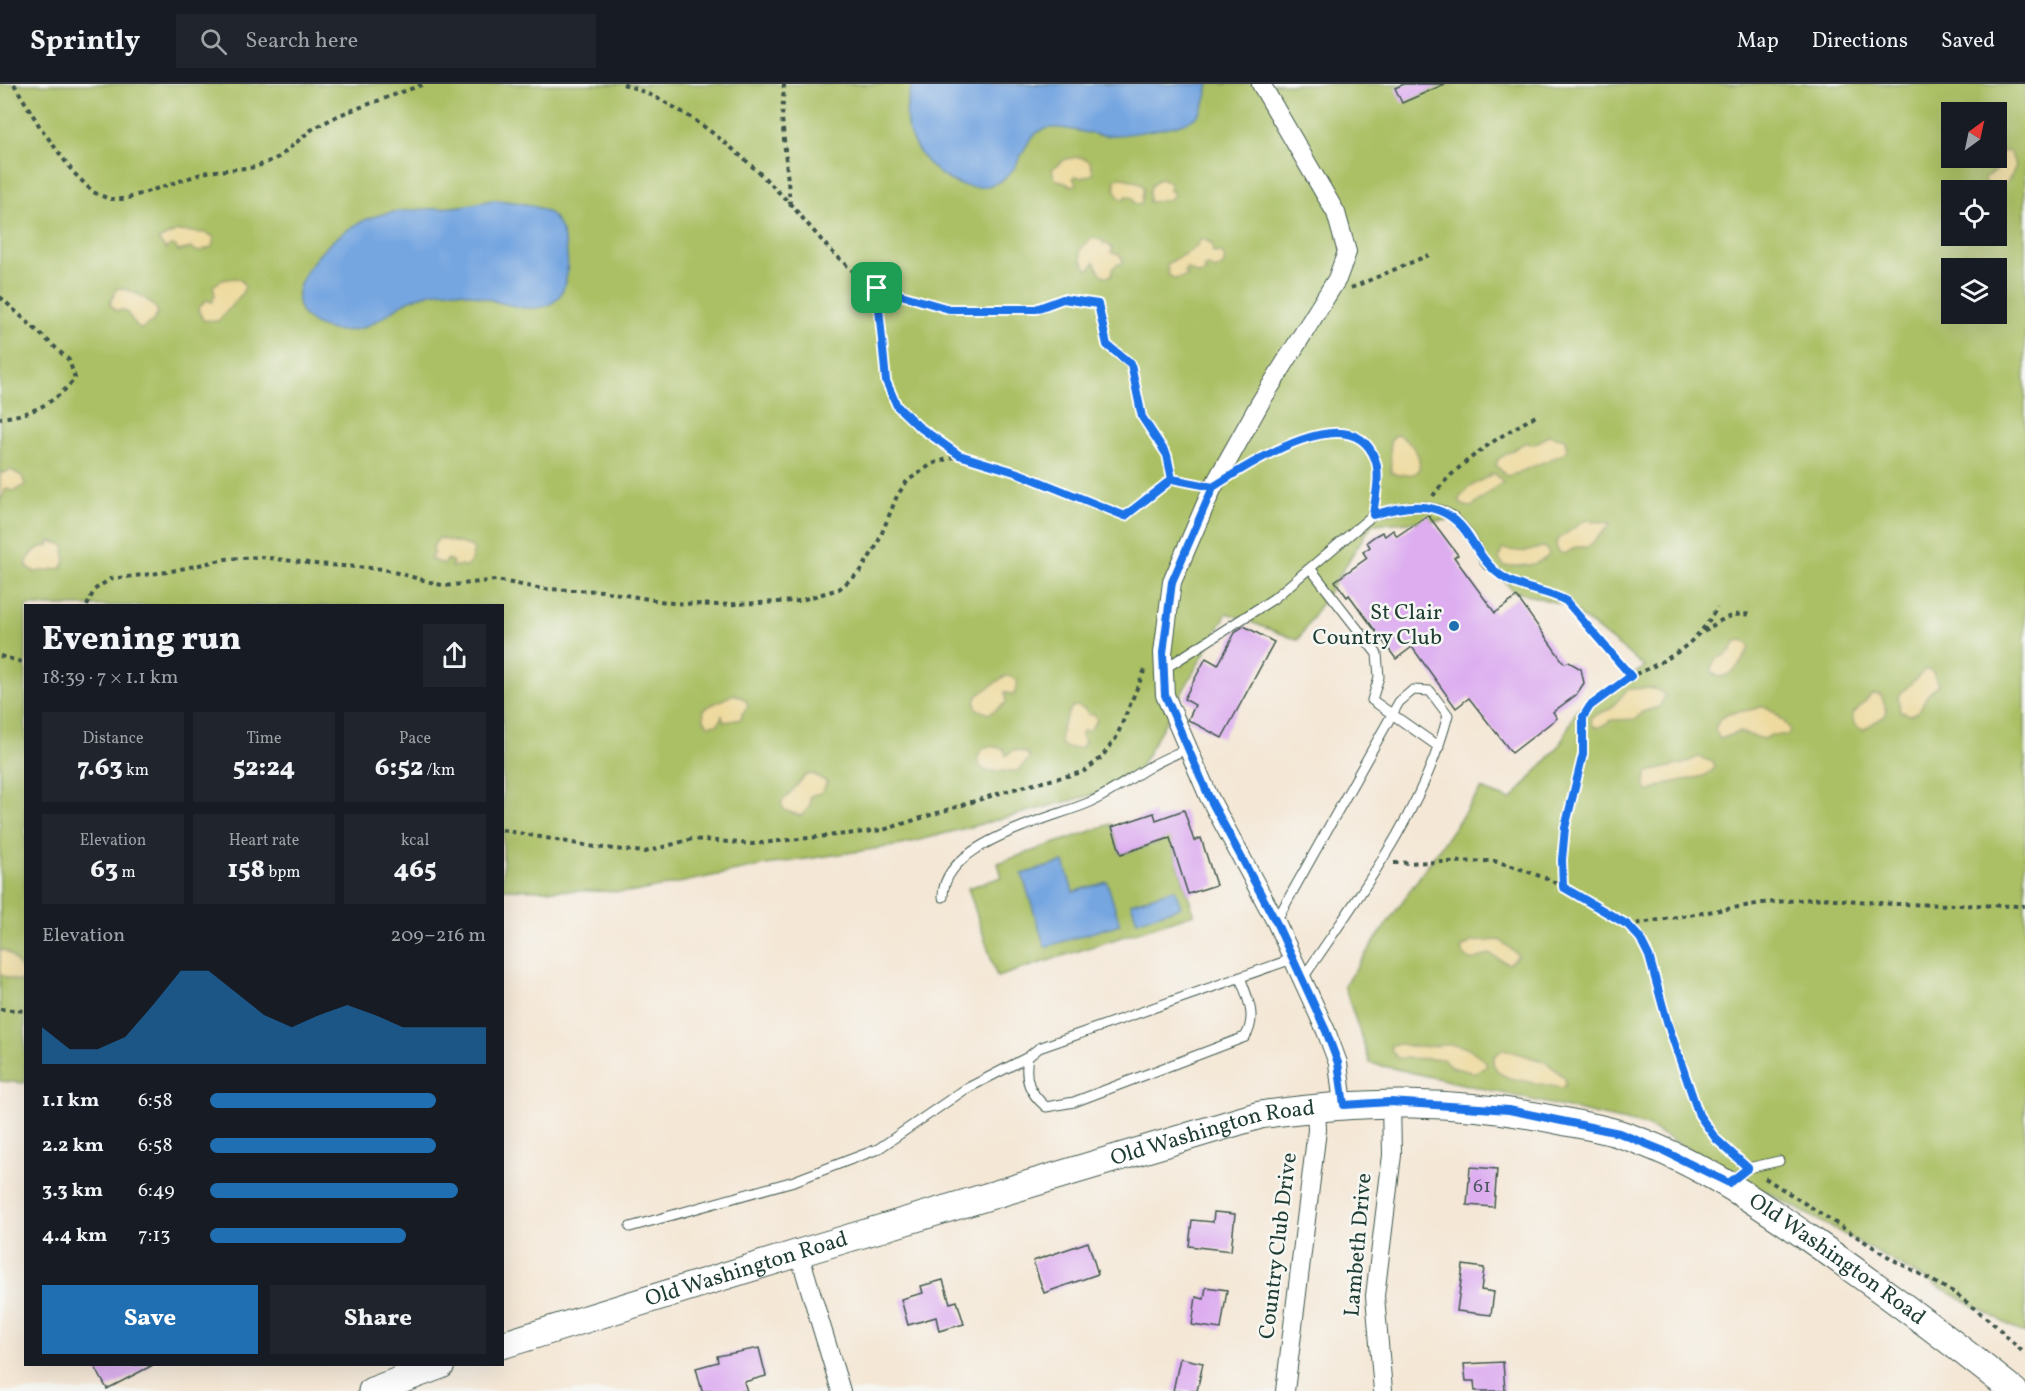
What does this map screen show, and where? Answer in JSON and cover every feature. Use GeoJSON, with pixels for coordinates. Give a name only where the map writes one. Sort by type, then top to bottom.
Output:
{"type":"FeatureCollection","features":[{"type":"Feature","properties":{"kind":"street"},"geometry":{"type":"LineString","coordinates":[[1261,84],[1336,213],[1347,252],[1337,279],[1213,487],[1172,582],[1163,661],[1165,695],[1209,797],[1276,922],[1303,978],[1338,1063],[1344,1105]]}},
{"type":"Feature","properties":{"kind":"street","name":"Old Washington Road"},"geometry":{"type":"LineString","coordinates":[[504,1345],[799,1253],[1260,1115],[1316,1107],[1390,1102],[1509,1110],[1619,1133],[1664,1151],[1738,1175],[2014,1391]]}},
{"type":"Feature","properties":{"kind":"street","name":"Lambeth Drive"},"geometry":{"type":"LineString","coordinates":[[1383,1391],[1375,1296],[1392,1155],[1390,1102]]}},
{"type":"Feature","properties":{"kind":"street","name":"Country Club Drive"},"geometry":{"type":"LineString","coordinates":[[1285,1391],[1316,1141],[1316,1107]]}},
{"type":"Feature","properties":{"kind":"street"},"geometry":{"type":"LineString","coordinates":[[799,1253],[841,1391]]}},
{"type":"Feature","properties":{"kind":"street"},"geometry":{"type":"LineString","coordinates":[[372,1391],[438,1366]]}},
{"type":"Feature","properties":{"kind":"lane"},"geometry":{"type":"LineString","coordinates":[[1163,661],[1274,599],[1373,515],[1406,507],[1426,507],[1453,516],[1467,532],[1487,565]]}},
{"type":"Feature","properties":{"kind":"lane"},"geometry":{"type":"LineString","coordinates":[[1310,568],[1377,654],[1379,677],[1372,700],[1439,747]]}},
{"type":"Feature","properties":{"kind":"lane"},"geometry":{"type":"LineString","coordinates":[[1276,922],[1399,702],[1413,690],[1430,691],[1448,715],[1439,747],[1381,863],[1303,978]]}},
{"type":"Feature","properties":{"kind":"lane"},"geometry":{"type":"LineString","coordinates":[[943,897],[943,884],[952,868],[1005,832],[1090,802],[1154,764],[1188,748]]}},
{"type":"Feature","properties":{"kind":"lane"},"geometry":{"type":"LineString","coordinates":[[630,1227],[794,1181],[878,1149],[964,1090],[1028,1058],[1039,1048],[1292,958]]}},
{"type":"Feature","properties":{"kind":"lane"},"geometry":{"type":"LineString","coordinates":[[1028,1058],[1025,1073],[1031,1094],[1046,1107],[1074,1102],[1245,1037],[1250,1029],[1251,1009],[1240,977]]}},
{"type":"Feature","properties":{"kind":"lane"},"geometry":{"type":"LineString","coordinates":[[1738,1175],[1779,1161]]}},
{"type":"Feature","properties":{"kind":"path"},"geometry":{"type":"LineString","coordinates":[[14,84],[40,128],[80,179],[93,192],[109,198],[125,199],[207,172],[256,167],[279,157],[311,130],[339,115],[424,84]]}},
{"type":"Feature","properties":{"kind":"path"},"geometry":{"type":"LineString","coordinates":[[623,84],[642,91],[686,115],[734,150],[790,204],[844,264],[877,288],[949,309],[1036,309],[1063,299],[1098,304],[1107,345],[1131,364],[1142,417],[1167,455],[1172,479]]}},
{"type":"Feature","properties":{"kind":"path"},"geometry":{"type":"LineString","coordinates":[[641,84],[642,91]]}},
{"type":"Feature","properties":{"kind":"path"},"geometry":{"type":"LineString","coordinates":[[784,84],[782,118],[790,204]]}},
{"type":"Feature","properties":{"kind":"path"},"geometry":{"type":"LineString","coordinates":[[1325,297],[1379,278],[1429,255]]}},
{"type":"Feature","properties":{"kind":"path"},"geometry":{"type":"LineString","coordinates":[[877,288],[886,381],[897,406],[918,426],[959,455],[1018,473],[1125,516],[1172,479],[1213,487],[1259,458],[1302,440],[1332,432],[1350,435],[1368,446],[1376,461],[1373,515]]}},
{"type":"Feature","properties":{"kind":"path"},"geometry":{"type":"LineString","coordinates":[[0,297],[69,360],[75,378],[65,392],[38,410],[17,417],[0,418]]}},
{"type":"Feature","properties":{"kind":"path"},"geometry":{"type":"LineString","coordinates":[[1426,507],[1448,477],[1518,425],[1538,415]]}},
{"type":"Feature","properties":{"kind":"path"},"geometry":{"type":"LineString","coordinates":[[88,604],[94,590],[110,579],[167,572],[226,559],[261,556],[316,564],[383,569],[445,586],[496,580],[543,589],[602,591],[672,603],[798,601],[839,589],[860,572],[877,546],[897,496],[907,481],[932,464],[959,455]]}},
{"type":"Feature","properties":{"kind":"path"},"geometry":{"type":"LineString","coordinates":[[1487,565],[1507,580],[1554,594],[1566,601],[1631,676]]}},
{"type":"Feature","properties":{"kind":"path"},"geometry":{"type":"LineString","coordinates":[[1701,634],[1718,607]]}},
{"type":"Feature","properties":{"kind":"path"},"geometry":{"type":"LineString","coordinates":[[1563,887],[1562,860],[1565,828],[1583,754],[1583,717],[1590,706],[1631,676],[1660,664],[1725,617],[1739,613],[1752,615]]}},
{"type":"Feature","properties":{"kind":"path"},"geometry":{"type":"LineString","coordinates":[[0,656],[24,662]]}},
{"type":"Feature","properties":{"kind":"path"},"geometry":{"type":"LineString","coordinates":[[504,830],[595,847],[645,852],[692,839],[753,844],[883,830],[1010,790],[1083,772],[1101,758],[1116,738],[1142,672],[1163,661]]}},
{"type":"Feature","properties":{"kind":"path"},"geometry":{"type":"LineString","coordinates":[[1381,863],[1494,861],[1537,875],[1563,887],[1628,925],[1640,938],[1649,956],[1668,1025],[1699,1115],[1738,1175],[1955,1293],[1995,1325],[2025,1354]]}},
{"type":"Feature","properties":{"kind":"path"},"geometry":{"type":"LineString","coordinates":[[1628,925],[1763,903],[1823,898],[1892,904],[2025,906]]}},
{"type":"Feature","properties":{"kind":"path"},"geometry":{"type":"LineString","coordinates":[[0,1009],[24,1011]]}},
{"type":"Feature","properties":{"kind":"green space"},"geometry":{"type":"Polygon","coordinates":[[[0,84],[2025,84],[2025,1334],[1647,1126],[1370,1063],[1344,985],[1481,789],[1511,800],[1559,746],[1577,709],[1645,667],[1568,606],[1513,591],[1452,520],[1372,524],[1298,640],[1227,613],[1130,785],[901,845],[766,865],[635,892],[504,889],[504,604],[24,604],[24,1083],[0,1081],[0,84]]]}},
{"type":"Feature","properties":{"kind":"green space"},"geometry":{"type":"Polygon","coordinates":[[[1111,824],[1121,854],[1162,841],[1173,829],[1173,848],[1194,914],[997,977],[968,888],[1002,877],[998,863],[1111,824]]]}},
{"type":"Feature","properties":{"kind":"sand"},"geometry":{"type":"Polygon","coordinates":[[[2007,152],[2010,152],[2016,167],[2007,181],[1985,180],[1984,178],[1996,171],[1996,168],[2007,168],[2007,152]]]}},
{"type":"Feature","properties":{"kind":"sand"},"geometry":{"type":"Polygon","coordinates":[[[1078,157],[1090,162],[1093,174],[1082,178],[1076,176],[1073,178],[1077,184],[1072,186],[1055,179],[1052,169],[1066,159],[1078,157]]]}},
{"type":"Feature","properties":{"kind":"sand"},"geometry":{"type":"Polygon","coordinates":[[[1120,177],[1138,182],[1144,187],[1141,205],[1134,203],[1133,198],[1126,196],[1124,200],[1118,196],[1115,180],[1120,177]]]}},
{"type":"Feature","properties":{"kind":"sand"},"geometry":{"type":"Polygon","coordinates":[[[1161,178],[1170,183],[1169,191],[1173,191],[1174,195],[1168,200],[1149,202],[1150,188],[1161,178]]]}},
{"type":"Feature","properties":{"kind":"sand"},"geometry":{"type":"Polygon","coordinates":[[[177,231],[206,233],[214,237],[212,247],[198,252],[191,248],[178,251],[175,246],[170,245],[166,249],[158,240],[177,231]]]}},
{"type":"Feature","properties":{"kind":"sand"},"geometry":{"type":"Polygon","coordinates":[[[1092,238],[1102,240],[1104,244],[1106,243],[1113,249],[1111,253],[1118,254],[1123,260],[1122,264],[1117,264],[1112,269],[1112,275],[1107,277],[1101,274],[1094,262],[1090,269],[1087,269],[1081,259],[1080,250],[1092,238]]]}},
{"type":"Feature","properties":{"kind":"sand"},"geometry":{"type":"Polygon","coordinates":[[[1202,238],[1212,244],[1213,253],[1222,252],[1225,260],[1222,267],[1215,270],[1209,266],[1204,267],[1206,272],[1197,274],[1187,268],[1184,272],[1188,276],[1174,279],[1168,274],[1167,264],[1195,248],[1202,238]]]}},
{"type":"Feature","properties":{"kind":"sand"},"geometry":{"type":"Polygon","coordinates":[[[235,278],[242,281],[245,287],[241,295],[218,321],[203,320],[198,309],[206,300],[212,302],[215,295],[213,286],[222,280],[235,278]]]}},
{"type":"Feature","properties":{"kind":"sand"},"geometry":{"type":"Polygon","coordinates":[[[117,288],[134,293],[151,304],[158,312],[154,320],[141,329],[124,310],[116,311],[110,304],[117,288]]]}},
{"type":"Feature","properties":{"kind":"sand"},"geometry":{"type":"Polygon","coordinates":[[[1399,435],[1411,445],[1419,458],[1419,469],[1414,474],[1397,475],[1391,472],[1390,442],[1394,436],[1399,435]]]}},
{"type":"Feature","properties":{"kind":"sand"},"geometry":{"type":"Polygon","coordinates":[[[1549,435],[1565,439],[1567,449],[1563,454],[1506,476],[1496,465],[1498,459],[1524,443],[1535,444],[1549,435]]]}},
{"type":"Feature","properties":{"kind":"sand"},"geometry":{"type":"Polygon","coordinates":[[[11,470],[22,476],[25,485],[15,491],[6,489],[0,501],[0,474],[11,470]]]}},
{"type":"Feature","properties":{"kind":"sand"},"geometry":{"type":"Polygon","coordinates":[[[1494,473],[1503,482],[1471,507],[1462,505],[1459,499],[1468,488],[1494,473]]]}},
{"type":"Feature","properties":{"kind":"sand"},"geometry":{"type":"Polygon","coordinates":[[[1586,520],[1610,523],[1588,547],[1576,547],[1565,554],[1559,552],[1556,546],[1558,539],[1586,520]]]}},
{"type":"Feature","properties":{"kind":"sand"},"geometry":{"type":"Polygon","coordinates":[[[439,538],[470,546],[474,550],[470,563],[464,568],[462,565],[451,567],[453,562],[448,559],[444,564],[430,559],[434,553],[433,546],[439,538]]]}},
{"type":"Feature","properties":{"kind":"sand"},"geometry":{"type":"Polygon","coordinates":[[[50,541],[64,545],[65,560],[62,568],[35,572],[27,567],[27,561],[33,552],[38,548],[49,546],[50,541]]]}},
{"type":"Feature","properties":{"kind":"sand"},"geometry":{"type":"Polygon","coordinates":[[[1546,548],[1549,555],[1533,564],[1504,566],[1499,559],[1502,549],[1526,552],[1546,548]]]}},
{"type":"Feature","properties":{"kind":"sand"},"geometry":{"type":"Polygon","coordinates":[[[1743,640],[1750,646],[1738,666],[1725,676],[1719,677],[1712,672],[1715,660],[1728,653],[1737,641],[1743,640]]]}},
{"type":"Feature","properties":{"kind":"sand"},"geometry":{"type":"Polygon","coordinates":[[[1926,669],[1932,671],[1938,684],[1928,694],[1917,712],[1910,715],[1900,711],[1898,696],[1926,669]]]}},
{"type":"Feature","properties":{"kind":"sand"},"geometry":{"type":"Polygon","coordinates":[[[1005,676],[1010,676],[1018,682],[1014,695],[1005,692],[1006,703],[989,714],[977,709],[975,703],[977,696],[1005,676]]]}},
{"type":"Feature","properties":{"kind":"sand"},"geometry":{"type":"Polygon","coordinates":[[[1628,689],[1658,690],[1665,696],[1659,707],[1642,712],[1636,719],[1612,720],[1598,728],[1592,725],[1591,717],[1610,709],[1628,689]]]}},
{"type":"Feature","properties":{"kind":"sand"},"geometry":{"type":"Polygon","coordinates":[[[734,694],[746,700],[748,706],[741,719],[724,722],[722,716],[718,724],[708,725],[704,720],[703,709],[734,694]]]}},
{"type":"Feature","properties":{"kind":"sand"},"geometry":{"type":"Polygon","coordinates":[[[1872,694],[1881,695],[1887,711],[1885,716],[1862,730],[1854,723],[1852,715],[1872,694]]]}},
{"type":"Feature","properties":{"kind":"sand"},"geometry":{"type":"Polygon","coordinates":[[[1078,706],[1085,709],[1089,715],[1094,714],[1097,720],[1090,730],[1083,731],[1081,735],[1085,742],[1081,748],[1067,748],[1061,744],[1062,730],[1072,707],[1078,706]]]}},
{"type":"Feature","properties":{"kind":"sand"},"geometry":{"type":"Polygon","coordinates":[[[1763,706],[1775,712],[1784,722],[1790,729],[1788,735],[1771,735],[1764,739],[1739,732],[1720,739],[1715,730],[1722,717],[1763,706]]]}},
{"type":"Feature","properties":{"kind":"sand"},"geometry":{"type":"Polygon","coordinates":[[[989,746],[1004,749],[1006,756],[1013,750],[1027,753],[1030,758],[1017,771],[986,771],[980,766],[977,758],[983,748],[989,746]]]}},
{"type":"Feature","properties":{"kind":"sand"},"geometry":{"type":"Polygon","coordinates":[[[1698,757],[1713,762],[1715,768],[1704,776],[1665,784],[1649,792],[1645,787],[1648,772],[1683,764],[1698,757]]]}},
{"type":"Feature","properties":{"kind":"sand"},"geometry":{"type":"Polygon","coordinates":[[[813,774],[827,782],[822,792],[810,796],[810,806],[801,816],[784,810],[781,803],[806,775],[813,774]]]}},
{"type":"Feature","properties":{"kind":"sand"},"geometry":{"type":"Polygon","coordinates":[[[1500,940],[1518,955],[1509,964],[1489,954],[1471,961],[1464,955],[1461,948],[1471,942],[1500,940]]]}},
{"type":"Feature","properties":{"kind":"sand"},"geometry":{"type":"Polygon","coordinates":[[[0,949],[12,956],[24,976],[20,982],[0,975],[0,949]]]}},
{"type":"Feature","properties":{"kind":"sand"},"geometry":{"type":"Polygon","coordinates":[[[1400,1044],[1413,1047],[1454,1045],[1464,1047],[1474,1052],[1486,1062],[1487,1066],[1475,1073],[1451,1067],[1443,1059],[1398,1058],[1391,1051],[1391,1045],[1400,1044]]]}},
{"type":"Feature","properties":{"kind":"sand"},"geometry":{"type":"Polygon","coordinates":[[[1503,1049],[1546,1062],[1565,1078],[1566,1085],[1562,1088],[1509,1078],[1499,1073],[1493,1064],[1494,1057],[1503,1049]]]}},
{"type":"Feature","properties":{"kind":"water"},"geometry":{"type":"Polygon","coordinates":[[[912,84],[1209,84],[1201,110],[1189,121],[1165,128],[1120,135],[1099,135],[1049,128],[1034,136],[1015,167],[1002,180],[987,186],[972,187],[958,184],[944,177],[922,156],[914,143],[906,118],[912,84]]]}},
{"type":"Feature","properties":{"kind":"water"},"geometry":{"type":"Polygon","coordinates":[[[492,200],[536,207],[549,213],[556,220],[565,242],[567,269],[566,281],[556,300],[546,306],[535,308],[509,305],[454,291],[427,294],[408,301],[367,326],[340,331],[318,326],[302,313],[298,303],[298,292],[307,271],[327,246],[354,226],[384,214],[462,206],[492,200]]]}},
{"type":"Feature","properties":{"kind":"water"},"geometry":{"type":"Polygon","coordinates":[[[1064,862],[1073,892],[1107,882],[1120,924],[1045,947],[1022,874],[1064,862]]]}},
{"type":"Feature","properties":{"kind":"water"},"geometry":{"type":"Polygon","coordinates":[[[1175,889],[1181,907],[1137,921],[1131,903],[1175,889]]]}},
{"type":"Feature","properties":{"kind":"building"},"geometry":{"type":"Polygon","coordinates":[[[1404,84],[1445,84],[1402,103],[1395,88],[1404,84]]]}},
{"type":"Feature","properties":{"kind":"building","name":"St Clair Country Club"},"geometry":{"type":"Polygon","coordinates":[[[1428,515],[1458,555],[1454,557],[1495,613],[1517,597],[1564,663],[1569,662],[1581,669],[1584,683],[1576,695],[1553,712],[1557,718],[1512,753],[1469,698],[1456,708],[1412,647],[1396,659],[1349,595],[1347,597],[1335,581],[1367,558],[1363,552],[1370,547],[1367,542],[1375,536],[1382,532],[1385,536],[1393,530],[1397,536],[1428,515]]]}},
{"type":"Feature","properties":{"kind":"building"},"geometry":{"type":"Polygon","coordinates":[[[1244,626],[1274,642],[1222,738],[1188,720],[1195,705],[1184,699],[1206,658],[1218,665],[1236,631],[1244,626]]]}},
{"type":"Feature","properties":{"kind":"building"},"geometry":{"type":"Polygon","coordinates":[[[1184,810],[1194,841],[1201,838],[1216,885],[1188,894],[1170,838],[1121,854],[1112,827],[1154,813],[1156,820],[1184,810]]]}},
{"type":"Feature","properties":{"kind":"building"},"geometry":{"type":"Polygon","coordinates":[[[1470,1167],[1497,1169],[1494,1207],[1467,1205],[1470,1167]]]}},
{"type":"Feature","properties":{"kind":"building"},"geometry":{"type":"Polygon","coordinates":[[[1214,1212],[1235,1214],[1231,1251],[1189,1246],[1192,1220],[1213,1222],[1214,1212]]]}},
{"type":"Feature","properties":{"kind":"building"},"geometry":{"type":"Polygon","coordinates":[[[1088,1242],[1098,1274],[1044,1293],[1033,1261],[1088,1242]]]}},
{"type":"Feature","properties":{"kind":"building"},"geometry":{"type":"Polygon","coordinates":[[[1463,1265],[1484,1268],[1481,1290],[1494,1292],[1491,1315],[1457,1311],[1463,1265]]]}},
{"type":"Feature","properties":{"kind":"building"},"geometry":{"type":"Polygon","coordinates":[[[943,1280],[950,1303],[957,1301],[964,1324],[939,1331],[936,1317],[908,1325],[901,1299],[923,1293],[921,1286],[943,1280]]]}},
{"type":"Feature","properties":{"kind":"building"},"geometry":{"type":"Polygon","coordinates":[[[1206,1287],[1227,1290],[1221,1329],[1192,1325],[1196,1297],[1204,1299],[1206,1287]]]}},
{"type":"Feature","properties":{"kind":"building"},"geometry":{"type":"Polygon","coordinates":[[[759,1348],[766,1376],[744,1382],[747,1391],[702,1391],[696,1368],[718,1362],[717,1356],[759,1348]]]}},
{"type":"Feature","properties":{"kind":"building"},"geometry":{"type":"Polygon","coordinates":[[[1180,1358],[1203,1363],[1197,1391],[1173,1391],[1180,1358]]]}},
{"type":"Feature","properties":{"kind":"building"},"geometry":{"type":"Polygon","coordinates":[[[1503,1362],[1505,1391],[1475,1391],[1474,1381],[1466,1381],[1464,1364],[1503,1362]]]}},
{"type":"Feature","properties":{"kind":"building"},"geometry":{"type":"Polygon","coordinates":[[[95,1366],[151,1366],[107,1389],[95,1366]]]}},
{"type":"Feature","properties":{"kind":"place","name":"St Clair Country Club"},"geometry":{"type":"Point","coordinates":[1454,626]}},
{"type":"Feature","properties":{"kind":"route"},"geometry":{"type":"LineString","coordinates":[[877,288],[882,318],[886,381],[897,406],[918,426],[959,455],[1018,473],[1125,516],[1172,479],[1213,487],[1259,458],[1302,440],[1332,432],[1350,435],[1368,446],[1376,461],[1373,515],[1406,507],[1440,510],[1453,516],[1467,532],[1487,565],[1507,580],[1554,594],[1566,601],[1631,676],[1590,706],[1583,717],[1581,731],[1583,754],[1565,828],[1562,860],[1563,887],[1588,899],[1628,925],[1640,938],[1649,956],[1668,1025],[1699,1115],[1716,1139],[1748,1168],[1729,1183],[1664,1151],[1619,1133],[1509,1110],[1390,1102],[1344,1105],[1338,1063],[1303,978],[1276,922],[1209,797],[1165,695],[1163,653],[1172,582],[1213,487],[1172,479],[1167,455],[1142,417],[1131,364],[1107,345],[1098,304],[1063,299],[1036,309],[949,309],[877,288]]}}]}
